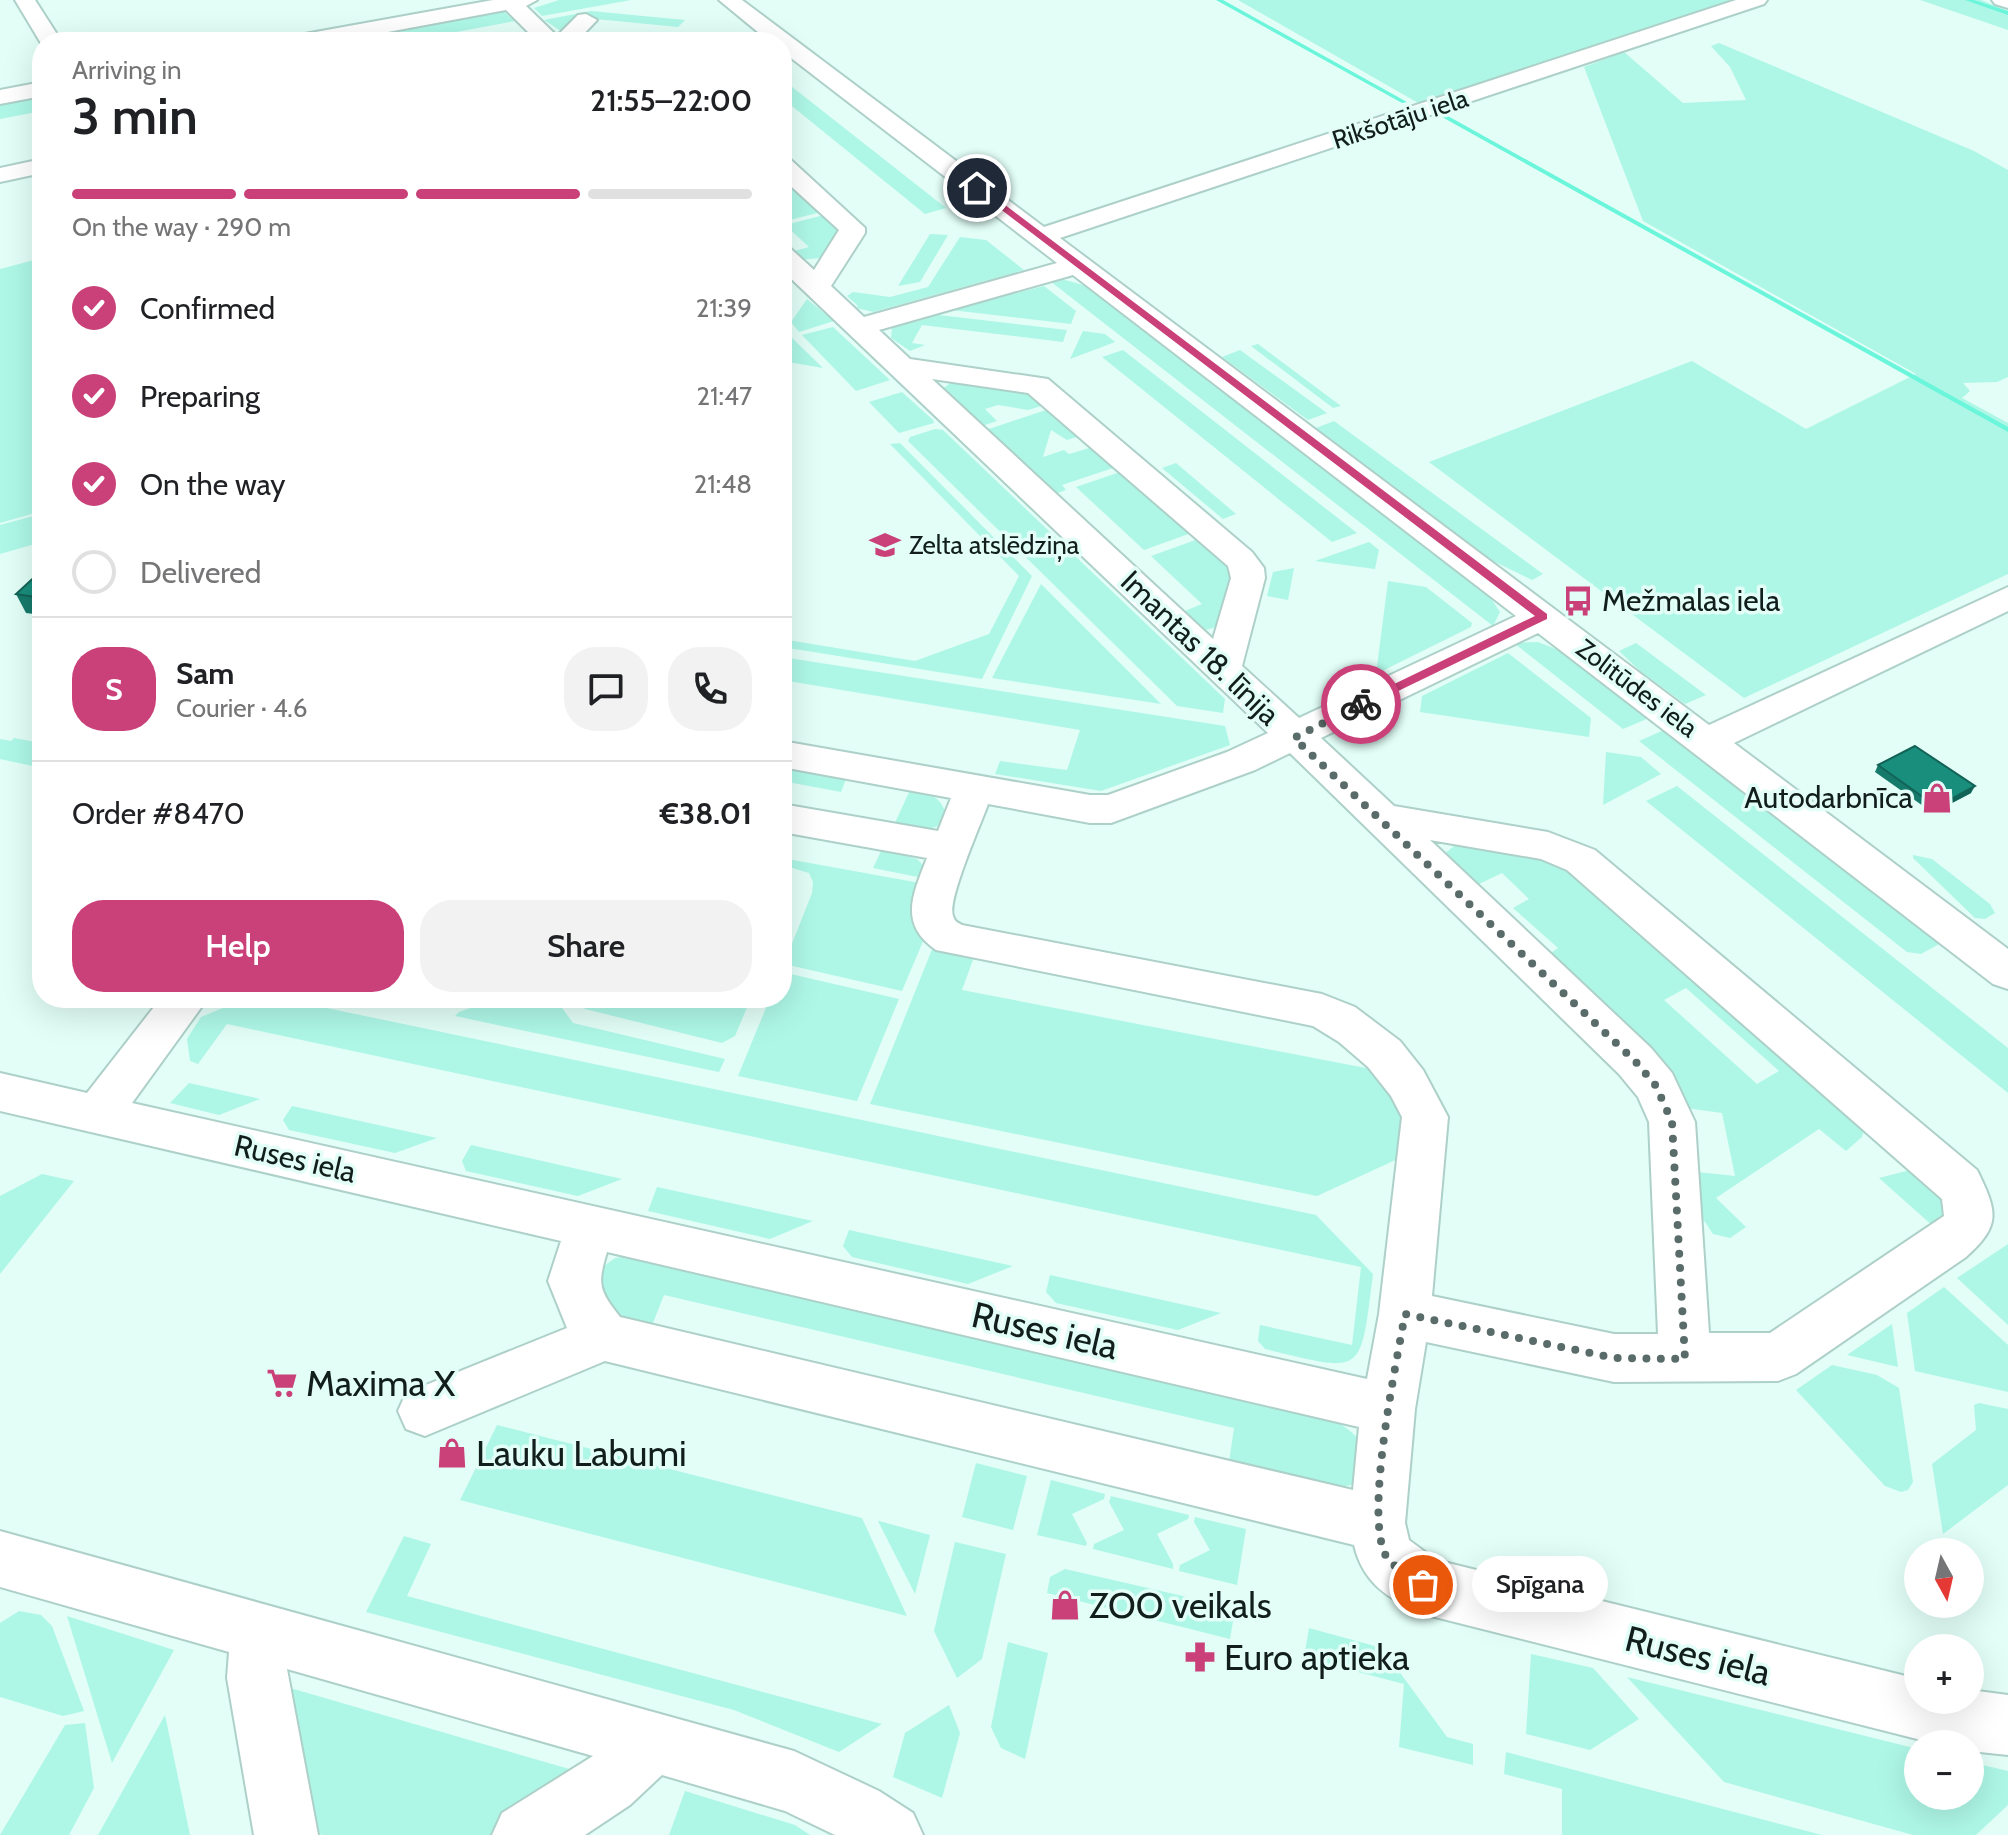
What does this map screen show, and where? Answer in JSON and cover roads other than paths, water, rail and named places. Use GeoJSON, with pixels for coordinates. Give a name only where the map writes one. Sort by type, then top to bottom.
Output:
{"type":"FeatureCollection","features":[{"type":"Feature","properties":{"kind":"street"},"geometry":{"type":"LineString","coordinates":[[25,0],[45,32]]}},
{"type":"Feature","properties":{"kind":"street","name":"Zolitūdes iela"},"geometry":{"type":"LineString","coordinates":[[729,0],[771,32]]}},
{"type":"Feature","properties":{"kind":"street","name":"Rikšotāju iela"},"geometry":{"type":"LineString","coordinates":[[1041,236],[1757,0]]}},
{"type":"Feature","properties":{"kind":"street"},"geometry":{"type":"LineString","coordinates":[[354,32],[519,2],[543,32]]}},
{"type":"Feature","properties":{"kind":"street"},"geometry":{"type":"LineString","coordinates":[[574,32],[586,20]]}},
{"type":"Feature","properties":{"kind":"street","name":"Zolitūdes iela"},"geometry":{"type":"LineString","coordinates":[[792,48],[2008,972]]}},
{"type":"Feature","properties":{"kind":"street"},"geometry":{"type":"LineString","coordinates":[[0,97],[32,91]]}},
{"type":"Feature","properties":{"kind":"street"},"geometry":{"type":"LineString","coordinates":[[0,157],[32,151]]}},
{"type":"Feature","properties":{"kind":"street"},"geometry":{"type":"LineString","coordinates":[[0,175],[32,168]]}},
{"type":"Feature","properties":{"kind":"street"},"geometry":{"type":"LineString","coordinates":[[792,174],[852,228],[852,233],[817,287]]}},
{"type":"Feature","properties":{"kind":"street","name":"Imantas 18. līnija"},"geometry":{"type":"LineString","coordinates":[[792,264],[1382,818],[1635,1061],[1656,1086],[1672,1122],[1685,1359]]}},
{"type":"Feature","properties":{"kind":"street"},"geometry":{"type":"LineString","coordinates":[[859,327],[1079,265]]}},
{"type":"Feature","properties":{"kind":"street"},"geometry":{"type":"LineString","coordinates":[[900,366],[1037,385],[1240,559],[1247,568],[1248,578],[1223,669]]}},
{"type":"Feature","properties":{"kind":"street"},"geometry":{"type":"LineString","coordinates":[[1707,741],[2008,598]]}},
{"type":"Feature","properties":{"kind":"street"},"geometry":{"type":"LineString","coordinates":[[792,756],[1090,809],[1111,809],[1294,738],[1543,617]]}},
{"type":"Feature","properties":{"kind":"street"},"geometry":{"type":"LineString","coordinates":[[974,789],[931,912],[936,929],[951,939],[1322,1011],[1349,1022],[1370,1037],[1414,1091],[1425,1117],[1405,1314],[1388,1409]]}},
{"type":"Feature","properties":{"kind":"street"},"geometry":{"type":"LineString","coordinates":[[1382,818],[1548,846],[1581,860],[1960,1185],[1969,1204],[1968,1225],[1949,1242],[1778,1357],[1614,1358],[1405,1314]]}},
{"type":"Feature","properties":{"kind":"street"},"geometry":{"type":"LineString","coordinates":[[792,820],[952,848]]}},
{"type":"Feature","properties":{"kind":"street"},"geometry":{"type":"LineString","coordinates":[[97,1114],[178,1008]]}},
{"type":"Feature","properties":{"kind":"street","name":"Ruses iela"},"geometry":{"type":"LineString","coordinates":[[0,1092],[1388,1409],[1377,1523],[1385,1557],[1423,1585],[1958,1719],[2008,1725]]}},
{"type":"Feature","properties":{"kind":"street"},"geometry":{"type":"LineString","coordinates":[[590,1226],[573,1281],[584,1310],[604,1337]]}},
{"type":"Feature","properties":{"kind":"street"},"geometry":{"type":"LineString","coordinates":[[425,1411],[604,1337],[1377,1523]]}},
{"type":"Feature","properties":{"kind":"street"},"geometry":{"type":"LineString","coordinates":[[0,1559],[794,1782],[857,1813],[891,1835]]}},
{"type":"Feature","properties":{"kind":"street"},"geometry":{"type":"LineString","coordinates":[[259,1631],[257,1678],[286,1835]]}},
{"type":"Feature","properties":{"kind":"street"},"geometry":{"type":"LineString","coordinates":[[524,1835],[606,1787],[631,1767],[651,1742]]}},
{"type":"Feature","properties":{"kind":"waterway"},"geometry":{"type":"LineString","coordinates":[[1219,0],[1404,102]]}},
{"type":"Feature","properties":{"kind":"waterway"},"geometry":{"type":"LineString","coordinates":[[1968,0],[2008,13]]}},
{"type":"Feature","properties":{"kind":"waterway"},"geometry":{"type":"LineString","coordinates":[[1444,116],[2008,430]]}},
{"type":"Feature","properties":{"kind":"place","name":"Zelta atslēdziņa"},"geometry":{"type":"Point","coordinates":[885,545]}},
{"type":"Feature","properties":{"kind":"place","name":"Mežmalas iela"},"geometry":{"type":"Point","coordinates":[1578,601]}},
{"type":"Feature","properties":{"kind":"place","name":"Autodarbnīca"},"geometry":{"type":"Point","coordinates":[1937,798]}},
{"type":"Feature","properties":{"kind":"place","name":"Maxima X"},"geometry":{"type":"Point","coordinates":[282,1383]}},
{"type":"Feature","properties":{"kind":"place","name":"Lauku Labumi"},"geometry":{"type":"Point","coordinates":[452,1453]}},
{"type":"Feature","properties":{"kind":"place","name":"Spīgana"},"geometry":{"type":"Point","coordinates":[1423,1585]}},
{"type":"Feature","properties":{"kind":"place","name":"ZOO veikals"},"geometry":{"type":"Point","coordinates":[1065,1605]}},
{"type":"Feature","properties":{"kind":"place","name":"Euro aptieka"},"geometry":{"type":"Point","coordinates":[1200,1657]}}]}
